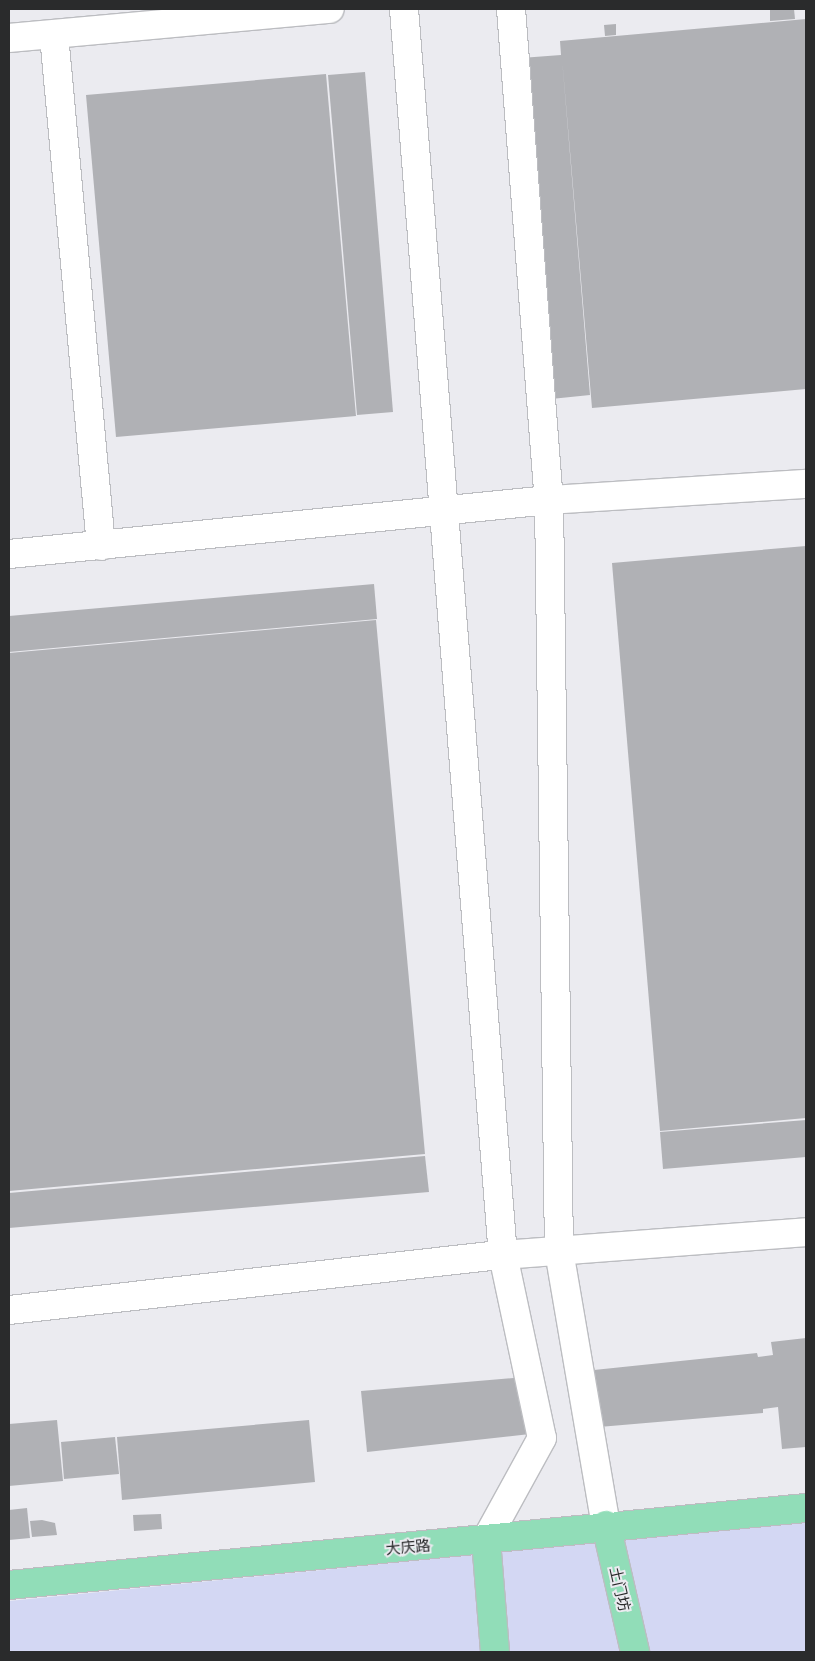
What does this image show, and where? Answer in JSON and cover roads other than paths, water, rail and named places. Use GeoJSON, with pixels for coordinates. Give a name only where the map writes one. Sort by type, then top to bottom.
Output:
{"type":"FeatureCollection","features":[{"type":"Feature","properties":{"kind":"main road","name":"大庆路"},"geometry":{"type":"LineString","coordinates":[[9,1585],[486,1540],[606,1525],[806,1508]]}},
{"type":"Feature","properties":{"kind":"main road","name":"土门坊"},"geometry":{"type":"LineString","coordinates":[[606,1525],[635,1652]]}},
{"type":"Feature","properties":{"kind":"main road"},"geometry":{"type":"LineString","coordinates":[[486,1540],[494,1652]]}},
{"type":"Feature","properties":{"kind":"street"},"geometry":{"type":"LineString","coordinates":[[9,38],[54,34],[191,15],[330,9]]}},
{"type":"Feature","properties":{"kind":"street"},"geometry":{"type":"LineString","coordinates":[[404,9],[447,512],[503,1254],[542,1438],[486,1540]]}},
{"type":"Feature","properties":{"kind":"street"},"geometry":{"type":"LineString","coordinates":[[511,9],[550,500],[559,1251],[606,1525]]}},
{"type":"Feature","properties":{"kind":"street"},"geometry":{"type":"LineString","coordinates":[[54,34],[100,546]]}},
{"type":"Feature","properties":{"kind":"street"},"geometry":{"type":"LineString","coordinates":[[9,554],[447,512],[550,500],[806,484]]}},
{"type":"Feature","properties":{"kind":"street"},"geometry":{"type":"LineString","coordinates":[[9,1310],[503,1254],[806,1232]]}}]}
